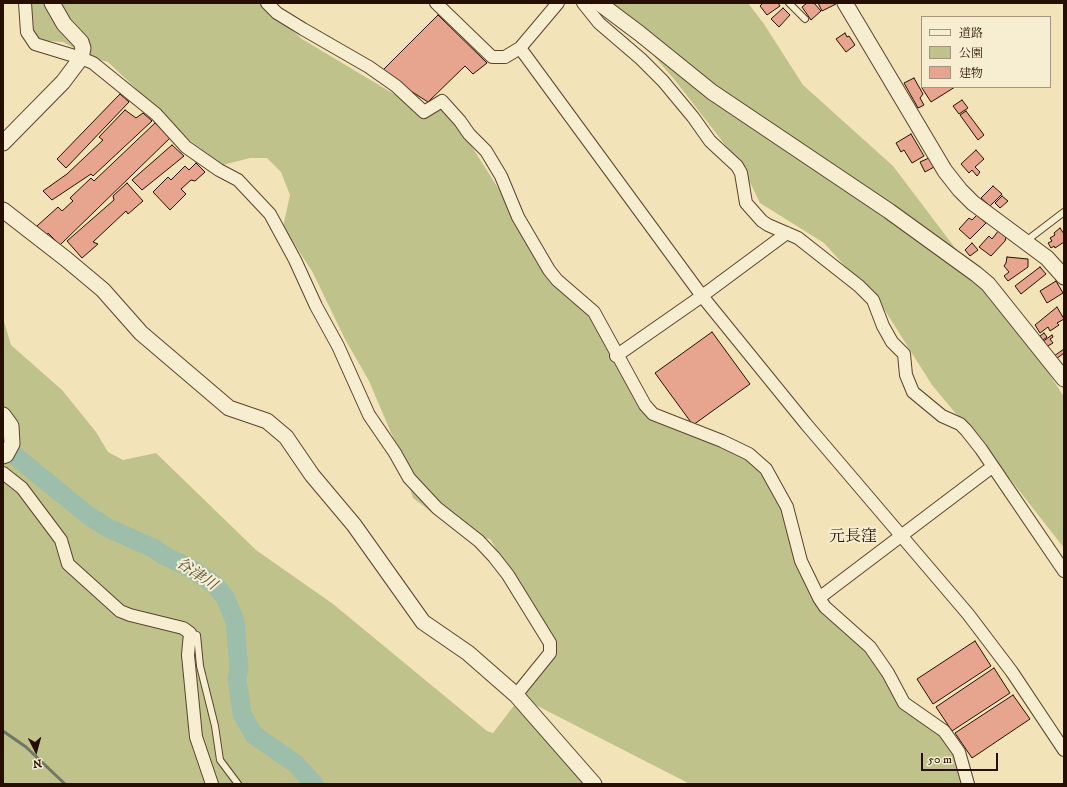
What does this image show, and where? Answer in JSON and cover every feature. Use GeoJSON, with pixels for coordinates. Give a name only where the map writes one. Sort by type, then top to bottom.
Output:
{"type":"FeatureCollection","features":[{"type":"Feature","properties":{"kind":"street"},"geometry":{"type":"LineString","coordinates":[[25,3],[27,32],[35,44],[93,63],[156,114],[186,148],[219,170],[238,180],[270,214],[295,260],[316,306],[338,346],[369,415],[395,453],[409,478],[438,508],[479,541],[494,557],[508,575],[550,643],[550,653],[516,696]]}},
{"type":"Feature","properties":{"kind":"street"},"geometry":{"type":"LineString","coordinates":[[3,143],[62,82],[81,58],[83,48],[81,42],[64,24],[52,3]]}},
{"type":"Feature","properties":{"kind":"street"},"geometry":{"type":"LineString","coordinates":[[267,3],[277,13],[303,30],[369,67],[396,86],[424,112],[442,102],[460,121],[469,134],[486,151],[501,176],[518,217],[548,270],[557,280],[594,312],[616,356],[637,389],[645,405],[654,414],[722,441],[749,454],[766,470],[789,512],[801,561],[819,598],[825,607],[870,647],[888,673],[904,703],[944,731],[959,752],[968,784]]}},
{"type":"Feature","properties":{"kind":"street"},"geometry":{"type":"LineString","coordinates":[[436,3],[492,57],[505,57],[520,48],[558,3]]}},
{"type":"Feature","properties":{"kind":"street"},"geometry":{"type":"LineString","coordinates":[[583,3],[599,23],[641,59],[663,81],[693,117],[710,141],[737,166],[741,173],[748,206],[768,225],[798,238],[859,286],[873,300],[883,326],[892,342],[904,354],[906,375],[913,392],[942,416],[960,424],[981,449],[1064,571]]}},
{"type":"Feature","properties":{"kind":"street"},"geometry":{"type":"LineString","coordinates":[[599,3],[712,92],[889,211],[976,274],[988,284],[1064,379]]}},
{"type":"Feature","properties":{"kind":"street"},"geometry":{"type":"LineString","coordinates":[[845,3],[952,180],[974,203],[1047,258],[1064,277]]}},
{"type":"Feature","properties":{"kind":"street"},"geometry":{"type":"LineString","coordinates":[[520,48],[702,296],[765,376],[899,535],[968,614],[1008,666],[1064,750]]}},
{"type":"Feature","properties":{"kind":"street"},"geometry":{"type":"LineString","coordinates":[[3,210],[103,290],[141,333],[229,408],[267,421],[286,437],[312,475],[354,525],[423,622],[468,653],[516,696],[594,784]]}},
{"type":"Feature","properties":{"kind":"street"},"geometry":{"type":"LineString","coordinates":[[616,356],[702,296],[788,233]]}},
{"type":"Feature","properties":{"kind":"street"},"geometry":{"type":"LineString","coordinates":[[3,415],[11,426],[12,444],[3,456]]}},
{"type":"Feature","properties":{"kind":"street"},"geometry":{"type":"LineString","coordinates":[[819,598],[899,535],[992,467]]}},
{"type":"Feature","properties":{"kind":"street"},"geometry":{"type":"LineString","coordinates":[[3,473],[22,488],[61,540],[68,564],[120,611],[130,615],[182,628],[190,633],[188,655],[196,737],[212,784]]}},
{"type":"Feature","properties":{"kind":"lane"},"geometry":{"type":"LineString","coordinates":[[789,3],[805,19]]}},
{"type":"Feature","properties":{"kind":"lane"},"geometry":{"type":"LineString","coordinates":[[1026,241],[1064,212]]}},
{"type":"Feature","properties":{"kind":"lane"},"geometry":{"type":"LineString","coordinates":[[190,633],[197,635],[200,666],[215,726],[220,760],[238,784]]}},
{"type":"Feature","properties":{"kind":"green space"},"geometry":{"type":"Polygon","coordinates":[[[27,3],[261,3],[302,39],[424,112],[446,106],[533,243],[591,312],[643,407],[766,469],[819,598],[875,654],[904,703],[948,736],[967,784],[690,784],[516,695],[557,648],[490,539],[460,534],[413,498],[395,442],[369,381],[345,339],[312,271],[283,227],[290,195],[281,172],[267,158],[250,158],[223,165],[192,142],[108,62],[92,58],[63,42],[34,40],[27,3]]]}},
{"type":"Feature","properties":{"kind":"green space"},"geometry":{"type":"Polygon","coordinates":[[[608,3],[748,3],[764,24],[803,85],[893,166],[1043,364],[1064,397],[1064,548],[1007,475],[932,385],[884,309],[824,243],[760,203],[743,168],[674,79],[608,3]]]}},
{"type":"Feature","properties":{"kind":"green space"},"geometry":{"type":"Polygon","coordinates":[[[3,318],[11,345],[62,390],[96,432],[108,452],[123,460],[156,453],[256,550],[333,604],[487,731],[493,733],[519,699],[594,784],[3,784],[3,318]]]}},
{"type":"Feature","properties":{"kind":"building"},"geometry":{"type":"Polygon","coordinates":[[[763,3],[778,3],[780,6],[767,15],[760,6],[763,3]]]}},
{"type":"Feature","properties":{"kind":"building"},"geometry":{"type":"Polygon","coordinates":[[[807,3],[814,3],[821,11],[811,20],[802,7],[807,3]]]}},
{"type":"Feature","properties":{"kind":"building"},"geometry":{"type":"Polygon","coordinates":[[[818,3],[836,3],[836,4],[822,11],[818,3]]]}},
{"type":"Feature","properties":{"kind":"building"},"geometry":{"type":"Polygon","coordinates":[[[783,8],[790,15],[779,27],[771,19],[783,8]]]}},
{"type":"Feature","properties":{"kind":"building"},"geometry":{"type":"Polygon","coordinates":[[[438,15],[487,63],[473,74],[465,66],[428,102],[381,72],[438,15]]]}},
{"type":"Feature","properties":{"kind":"building"},"geometry":{"type":"Polygon","coordinates":[[[845,33],[855,45],[846,52],[836,39],[845,33]]]}},
{"type":"Feature","properties":{"kind":"building"},"geometry":{"type":"Polygon","coordinates":[[[914,78],[923,94],[920,98],[924,105],[918,108],[904,83],[914,78]]]}},
{"type":"Feature","properties":{"kind":"building"},"geometry":{"type":"Polygon","coordinates":[[[922,88],[953,88],[931,102],[922,88]]]}},
{"type":"Feature","properties":{"kind":"building"},"geometry":{"type":"Polygon","coordinates":[[[120,94],[129,102],[66,168],[57,159],[120,94]]]}},
{"type":"Feature","properties":{"kind":"building"},"geometry":{"type":"Polygon","coordinates":[[[962,100],[968,108],[959,114],[953,106],[962,100]]]}},
{"type":"Feature","properties":{"kind":"building"},"geometry":{"type":"Polygon","coordinates":[[[125,110],[136,118],[143,113],[152,121],[93,176],[91,174],[52,200],[43,191],[67,174],[103,140],[99,137],[125,110]]]}},
{"type":"Feature","properties":{"kind":"building"},"geometry":{"type":"Polygon","coordinates":[[[966,111],[984,135],[978,140],[960,115],[966,111]]]}},
{"type":"Feature","properties":{"kind":"building"},"geometry":{"type":"Polygon","coordinates":[[[155,123],[170,138],[60,245],[48,233],[47,236],[37,226],[58,207],[62,211],[73,201],[70,198],[91,178],[94,181],[155,123]]]}},
{"type":"Feature","properties":{"kind":"building"},"geometry":{"type":"Polygon","coordinates":[[[911,134],[924,156],[912,163],[904,150],[901,152],[896,143],[911,134]]]}},
{"type":"Feature","properties":{"kind":"building"},"geometry":{"type":"Polygon","coordinates":[[[172,145],[184,156],[142,190],[132,180],[172,145]]]}},
{"type":"Feature","properties":{"kind":"building"},"geometry":{"type":"Polygon","coordinates":[[[976,150],[984,159],[975,167],[980,172],[977,176],[972,170],[969,173],[961,164],[976,150]]]}},
{"type":"Feature","properties":{"kind":"building"},"geometry":{"type":"Polygon","coordinates":[[[929,158],[934,167],[925,172],[920,162],[929,158]]]}},
{"type":"Feature","properties":{"kind":"building"},"geometry":{"type":"Polygon","coordinates":[[[196,163],[205,172],[195,181],[191,180],[181,189],[186,194],[170,210],[153,192],[168,177],[171,180],[185,166],[189,170],[196,163]]]}},
{"type":"Feature","properties":{"kind":"building"},"geometry":{"type":"Polygon","coordinates":[[[127,183],[143,201],[128,214],[126,211],[93,242],[98,244],[82,258],[67,241],[114,200],[113,196],[127,183]]]}},
{"type":"Feature","properties":{"kind":"building"},"geometry":{"type":"Polygon","coordinates":[[[993,186],[1002,194],[990,206],[981,198],[993,186]]]}},
{"type":"Feature","properties":{"kind":"building"},"geometry":{"type":"Polygon","coordinates":[[[1002,196],[1008,201],[1000,208],[995,203],[1002,196]]]}},
{"type":"Feature","properties":{"kind":"building"},"geometry":{"type":"Polygon","coordinates":[[[977,215],[986,223],[970,239],[959,229],[969,218],[972,220],[977,215]]]}},
{"type":"Feature","properties":{"kind":"building"},"geometry":{"type":"Polygon","coordinates":[[[1060,228],[1064,234],[1064,242],[1055,248],[1054,246],[1051,248],[1048,243],[1052,241],[1050,238],[1055,235],[1054,233],[1060,228]]]}},
{"type":"Feature","properties":{"kind":"building"},"geometry":{"type":"Polygon","coordinates":[[[999,230],[1006,237],[1005,241],[991,256],[979,247],[989,236],[992,239],[999,230]]]}},
{"type":"Feature","properties":{"kind":"building"},"geometry":{"type":"Polygon","coordinates":[[[972,243],[978,250],[970,256],[965,250],[972,243]]]}},
{"type":"Feature","properties":{"kind":"building"},"geometry":{"type":"Polygon","coordinates":[[[1007,257],[1028,259],[1028,267],[1008,281],[1004,276],[1009,272],[1004,266],[1007,257]]]}},
{"type":"Feature","properties":{"kind":"building"},"geometry":{"type":"Polygon","coordinates":[[[1040,267],[1046,274],[1021,294],[1015,286],[1040,267]]]}},
{"type":"Feature","properties":{"kind":"building"},"geometry":{"type":"Polygon","coordinates":[[[1056,281],[1063,293],[1047,303],[1040,291],[1056,281]]]}},
{"type":"Feature","properties":{"kind":"building"},"geometry":{"type":"Polygon","coordinates":[[[1057,307],[1064,319],[1057,323],[1059,325],[1050,331],[1048,327],[1040,333],[1035,325],[1057,307]]]}},
{"type":"Feature","properties":{"kind":"building"},"geometry":{"type":"Polygon","coordinates":[[[712,332],[750,384],[693,425],[655,373],[712,332]]]}},
{"type":"Feature","properties":{"kind":"building"},"geometry":{"type":"Polygon","coordinates":[[[1044,333],[1047,337],[1043,340],[1040,336],[1044,333]]]}},
{"type":"Feature","properties":{"kind":"building"},"geometry":{"type":"Polygon","coordinates":[[[1052,335],[1053,337],[1050,339],[1053,343],[1046,347],[1042,342],[1052,335]]]}},
{"type":"Feature","properties":{"kind":"building"},"geometry":{"type":"Polygon","coordinates":[[[1064,349],[1064,353],[1056,359],[1054,356],[1064,349]]]}},
{"type":"Feature","properties":{"kind":"building"},"geometry":{"type":"Polygon","coordinates":[[[975,641],[991,666],[933,704],[917,679],[975,641]]]}},
{"type":"Feature","properties":{"kind":"building"},"geometry":{"type":"Polygon","coordinates":[[[994,668],[1010,693],[952,731],[936,707],[994,668]]]}},
{"type":"Feature","properties":{"kind":"building"},"geometry":{"type":"Polygon","coordinates":[[[1013,695],[1030,719],[972,758],[955,733],[1013,695]]]}},
{"type":"Feature","properties":{"kind":"waterway","name":"谷津川"},"geometry":{"type":"LineString","coordinates":[[3,446],[89,516],[108,528],[153,548],[165,556],[190,568],[214,584],[225,597],[235,621],[239,670],[237,678],[242,714],[254,735],[296,764],[314,784]]}},
{"type":"Feature","properties":{"kind":"waterway"},"geometry":{"type":"LineString","coordinates":[[3,731],[26,747],[65,784]]}},
{"type":"Feature","properties":{"kind":"district","name":"元長窪"},"geometry":{"type":"Point","coordinates":[853,538]}}]}
